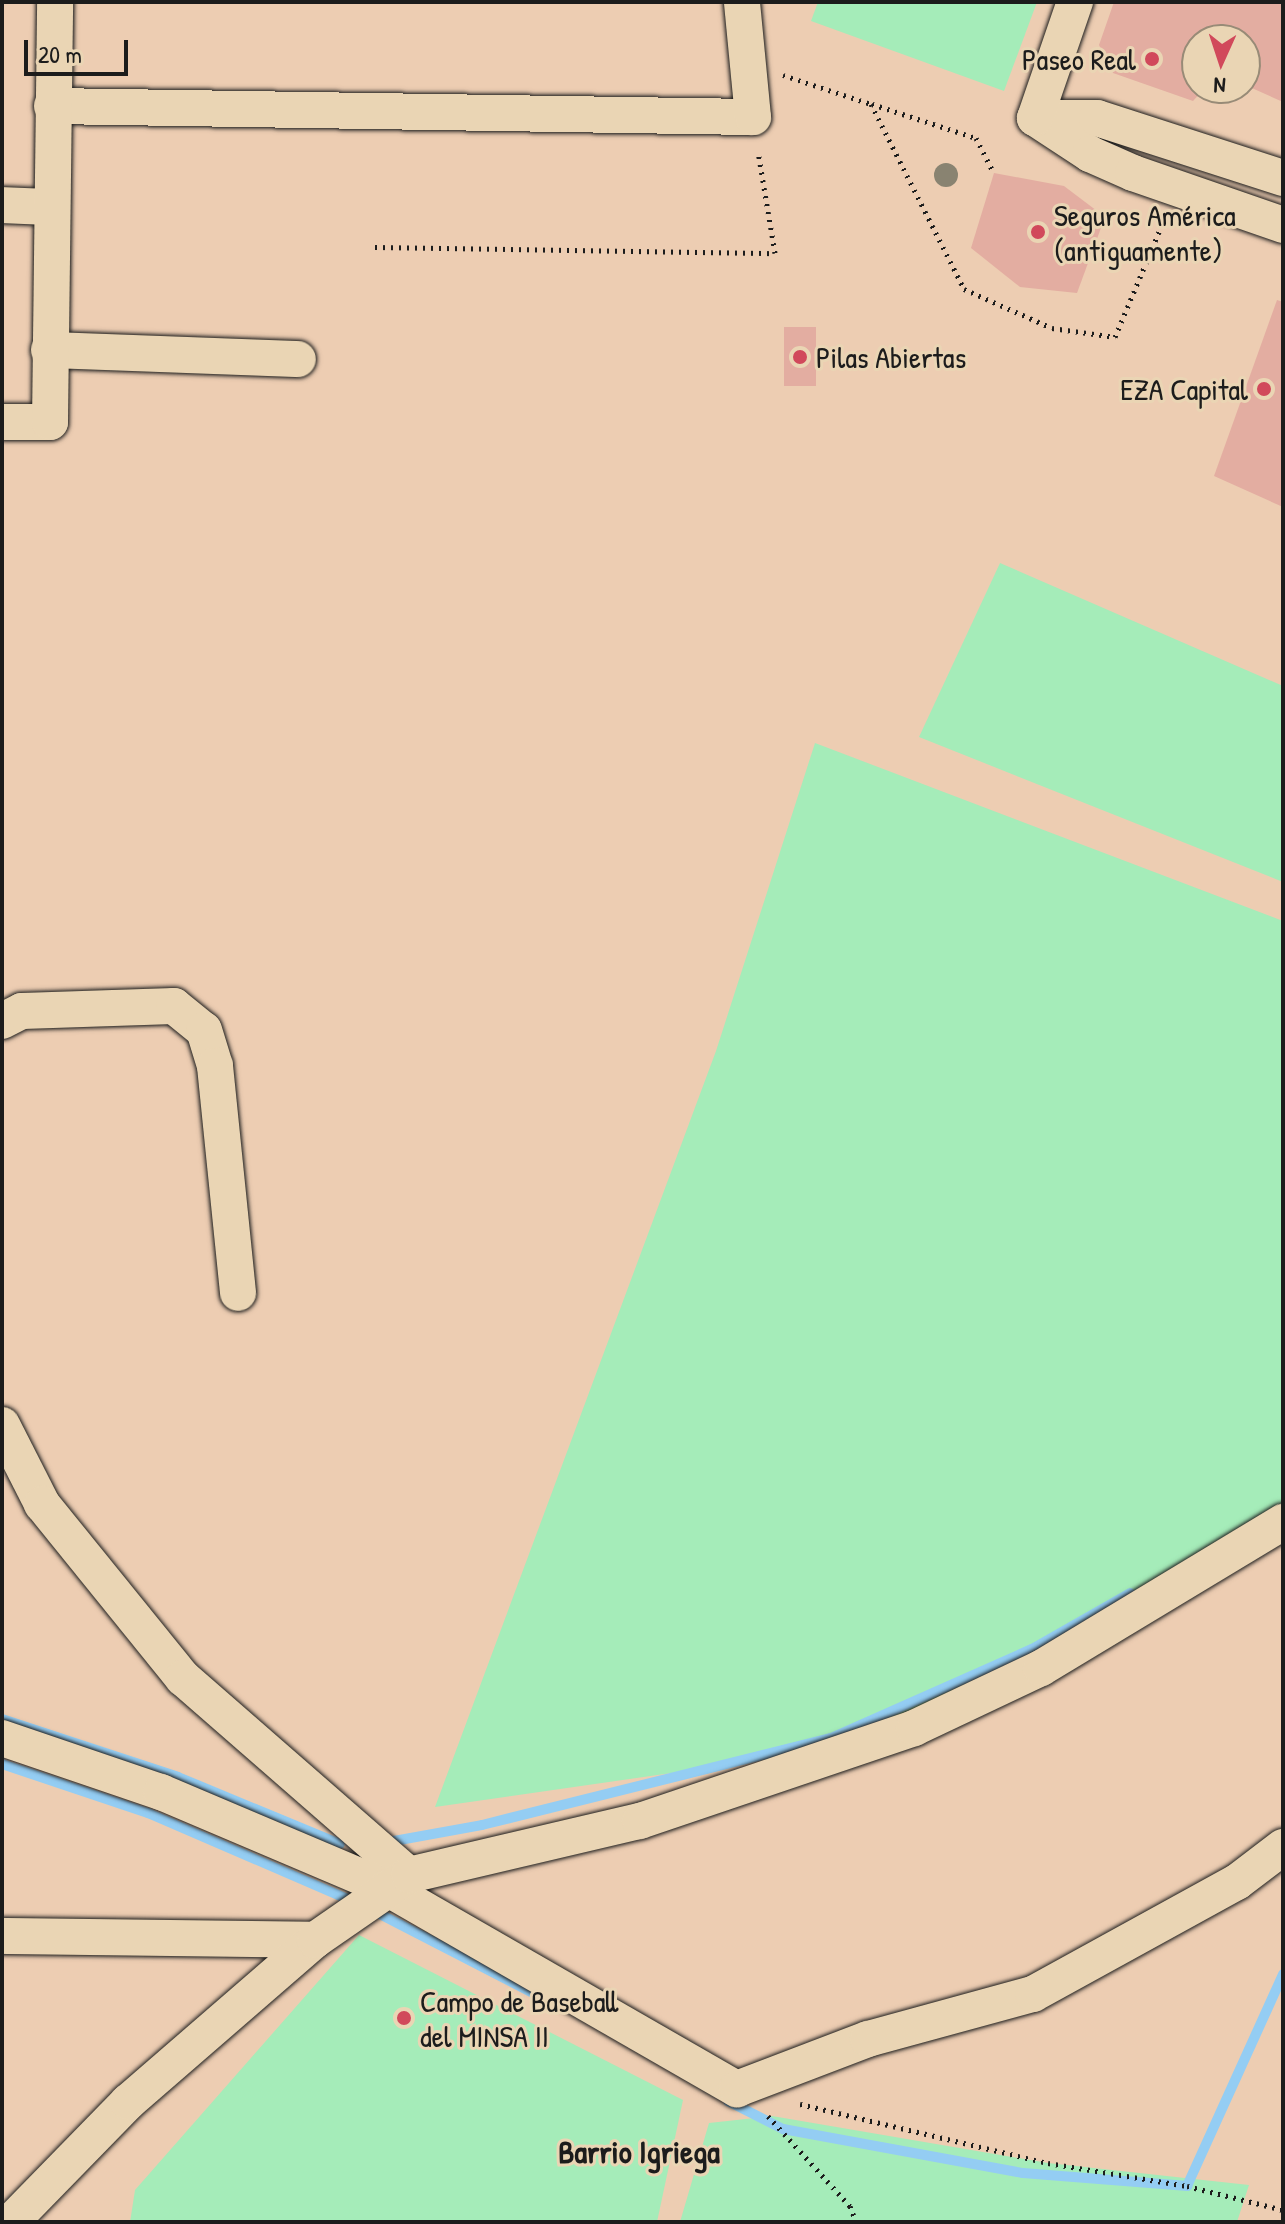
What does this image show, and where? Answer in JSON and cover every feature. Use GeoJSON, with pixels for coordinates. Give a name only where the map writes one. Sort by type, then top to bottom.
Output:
{"type":"FeatureCollection","features":[{"type":"Feature","properties":{"kind":"street"},"geometry":{"type":"LineString","coordinates":[[2,422],[50,422],[49,207],[55,2]]}},
{"type":"Feature","properties":{"kind":"street"},"geometry":{"type":"LineString","coordinates":[[52,106],[753,117],[742,2]]}},
{"type":"Feature","properties":{"kind":"street"},"geometry":{"type":"LineString","coordinates":[[1035,118],[1075,2]]}},
{"type":"Feature","properties":{"kind":"street"},"geometry":{"type":"LineString","coordinates":[[1035,118],[1097,118],[1193,146],[1283,178]]}},
{"type":"Feature","properties":{"kind":"street"},"geometry":{"type":"LineString","coordinates":[[1035,118],[1090,154],[1178,187],[1282,220]]}},
{"type":"Feature","properties":{"kind":"street"},"geometry":{"type":"LineString","coordinates":[[1178,187],[1193,146]]}},
{"type":"Feature","properties":{"kind":"street"},"geometry":{"type":"LineString","coordinates":[[2,205],[49,207]]}},
{"type":"Feature","properties":{"kind":"street"},"geometry":{"type":"LineString","coordinates":[[49,350],[298,359]]}},
{"type":"Feature","properties":{"kind":"street"},"geometry":{"type":"LineString","coordinates":[[2,1021],[22,1011],[174,1006],[204,1030],[215,1066],[238,1293]]}},
{"type":"Feature","properties":{"kind":"street"},"geometry":{"type":"LineString","coordinates":[[2,1425],[42,1504],[183,1678],[398,1882]]}},
{"type":"Feature","properties":{"kind":"street"},"geometry":{"type":"LineString","coordinates":[[11,2222],[128,2102],[315,1940],[398,1882],[640,1821],[914,1728],[1041,1668],[1283,1522]]}},
{"type":"Feature","properties":{"kind":"street"},"geometry":{"type":"LineString","coordinates":[[2,1738],[161,1792],[398,1882],[737,2089],[868,2039],[1033,1994],[1237,1882],[1283,1847]]}},
{"type":"Feature","properties":{"kind":"street"},"geometry":{"type":"LineString","coordinates":[[2,1936],[315,1940]]}},
{"type":"Feature","properties":{"kind":"path"},"geometry":{"type":"LineString","coordinates":[[748,63],[976,138],[994,173]]}},
{"type":"Feature","properties":{"kind":"path"},"geometry":{"type":"LineString","coordinates":[[871,104],[964,289],[1052,328],[1115,337],[1178,187]]}},
{"type":"Feature","properties":{"kind":"path"},"geometry":{"type":"LineString","coordinates":[[375,247],[775,253],[753,117]]}},
{"type":"Feature","properties":{"kind":"path"},"geometry":{"type":"LineString","coordinates":[[737,2089],[783,2129],[850,2206],[856,2222]]}},
{"type":"Feature","properties":{"kind":"path"},"geometry":{"type":"LineString","coordinates":[[796,2103],[1048,2163],[1187,2186],[1283,2210]]}},
{"type":"Feature","properties":{"kind":"green space"},"geometry":{"type":"Polygon","coordinates":[[[818,2],[1037,2],[1004,91],[811,21],[818,2]]]}},
{"type":"Feature","properties":{"kind":"green space"},"geometry":{"type":"Polygon","coordinates":[[[1000,563],[1283,686],[1283,882],[919,737],[1000,563]]]}},
{"type":"Feature","properties":{"kind":"green space"},"geometry":{"type":"Polygon","coordinates":[[[815,743],[1283,921],[1283,1510],[852,1747],[435,1807],[716,1051],[815,743]]]}},
{"type":"Feature","properties":{"kind":"green space","name":"Campo de Baseball del MINSA II"},"geometry":{"type":"Polygon","coordinates":[[[359,1935],[683,2100],[657,2222],[130,2222],[135,2190],[359,1935]]]}},
{"type":"Feature","properties":{"kind":"green space"},"geometry":{"type":"Polygon","coordinates":[[[772,2116],[1048,2163],[1249,2185],[1237,2222],[680,2222],[709,2123],[772,2116]]]}},
{"type":"Feature","properties":{"kind":"building","name":"Paseo Real"},"geometry":{"type":"Polygon","coordinates":[[[1114,2],[1283,2],[1283,102],[1261,92],[1261,24],[1181,24],[1181,97],[1113,73],[1099,45],[1114,2]]]}},
{"type":"Feature","properties":{"kind":"building","name":"Seguros América (antiguamente)"},"geometry":{"type":"Polygon","coordinates":[[[994,173],[1064,186],[1105,217],[1077,293],[1020,287],[971,248],[994,173]]]}},
{"type":"Feature","properties":{"kind":"building","name":"EZA Capital"},"geometry":{"type":"Polygon","coordinates":[[[1277,300],[1283,302],[1283,507],[1214,476],[1277,300]]]}},
{"type":"Feature","properties":{"kind":"building","name":"Pilas Abiertas"},"geometry":{"type":"Polygon","coordinates":[[[784,327],[816,327],[816,386],[784,386],[784,327]]]}},
{"type":"Feature","properties":{"kind":"waterway"},"geometry":{"type":"LineString","coordinates":[[394,1841],[482,1825],[831,1738],[1032,1649],[1130,1593]]}},
{"type":"Feature","properties":{"kind":"waterway"},"geometry":{"type":"LineString","coordinates":[[2,1719],[178,1777],[340,1844]]}},
{"type":"Feature","properties":{"kind":"waterway"},"geometry":{"type":"LineString","coordinates":[[2,1764],[148,1813],[352,1901]]}},
{"type":"Feature","properties":{"kind":"waterway"},"geometry":{"type":"LineString","coordinates":[[374,1911],[550,2002]]}},
{"type":"Feature","properties":{"kind":"waterway"},"geometry":{"type":"LineString","coordinates":[[728,2101],[783,2129],[1023,2173],[1187,2186],[1283,1974]]}},
{"type":"Feature","properties":{"kind":"place","name":"Paseo Real"},"geometry":{"type":"Point","coordinates":[1152,59]}},
{"type":"Feature","properties":{"kind":"place","name":"Seguros América (antiguamente)"},"geometry":{"type":"Point","coordinates":[1038,232]}},
{"type":"Feature","properties":{"kind":"place","name":"Pilas Abiertas"},"geometry":{"type":"Point","coordinates":[800,357]}},
{"type":"Feature","properties":{"kind":"place","name":"EZA Capital"},"geometry":{"type":"Point","coordinates":[1264,389]}},
{"type":"Feature","properties":{"kind":"place","name":"Campo de Baseball del MINSA II"},"geometry":{"type":"Point","coordinates":[404,2018]}},
{"type":"Feature","properties":{"kind":"district","name":"Barrio Igriega"},"geometry":{"type":"Point","coordinates":[639,2152]}}]}
